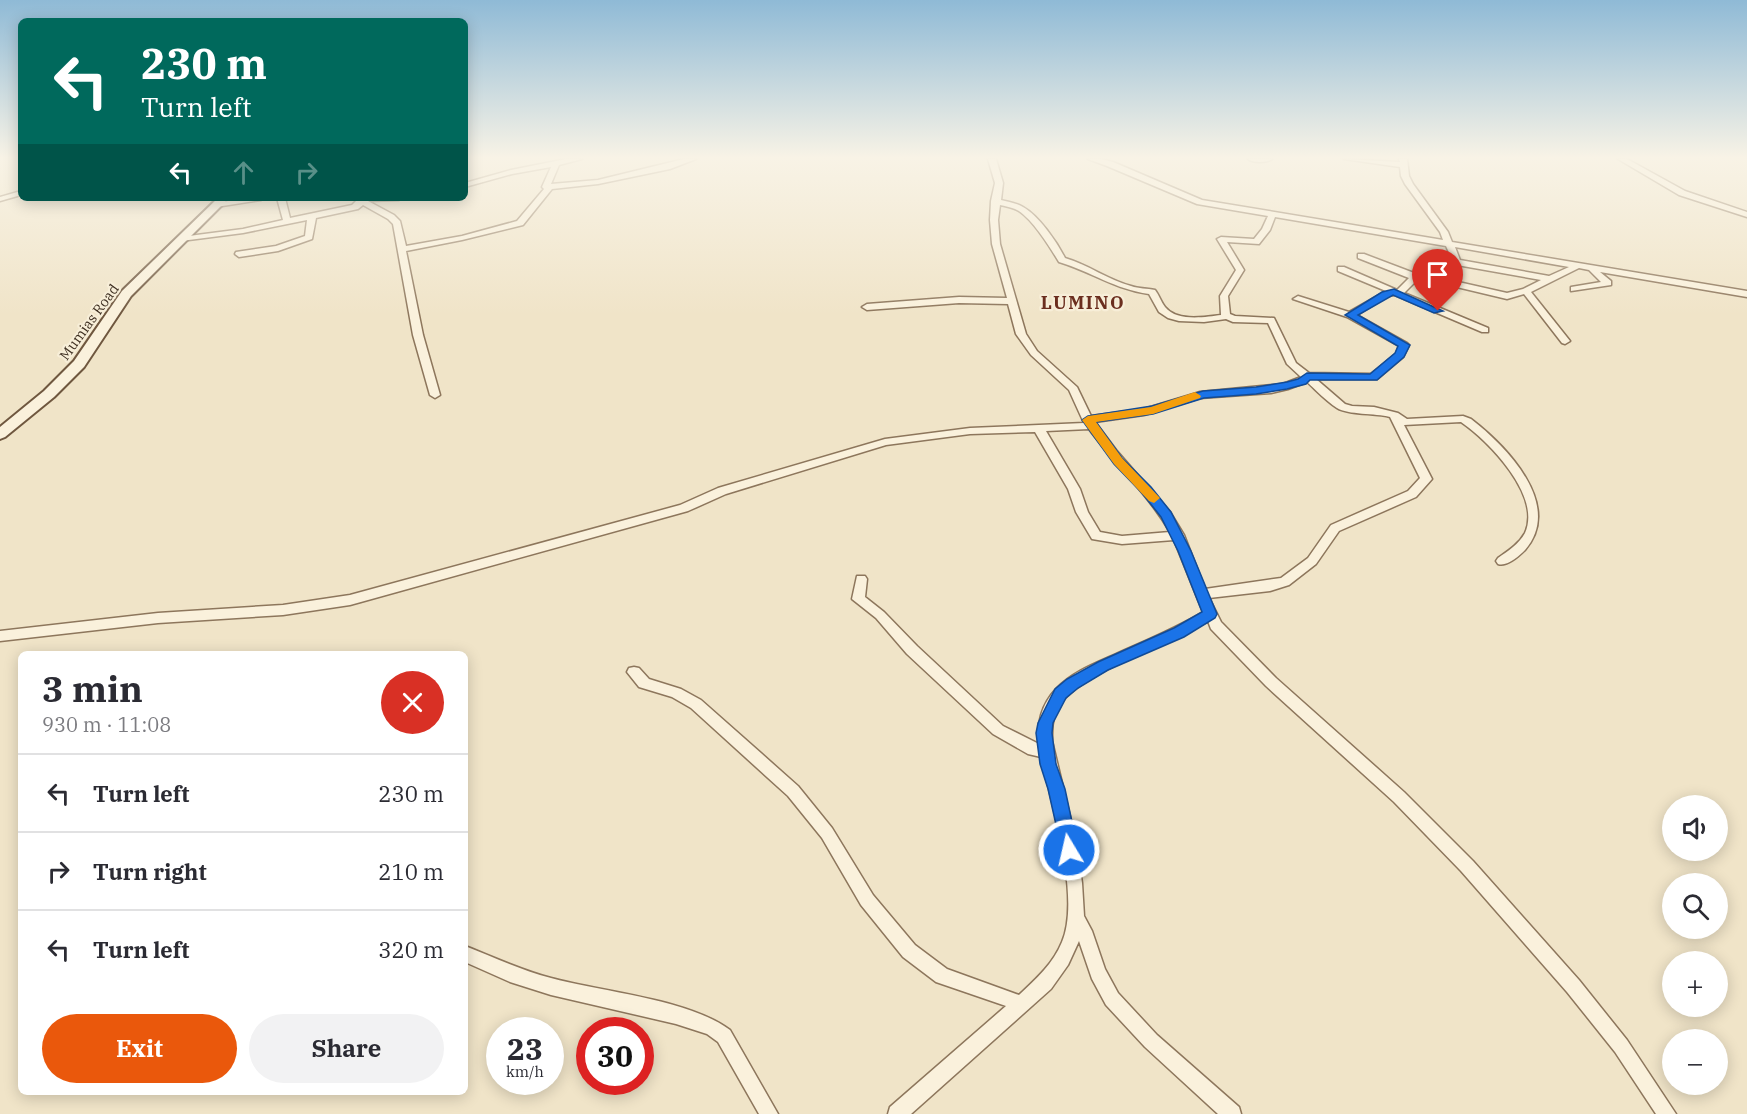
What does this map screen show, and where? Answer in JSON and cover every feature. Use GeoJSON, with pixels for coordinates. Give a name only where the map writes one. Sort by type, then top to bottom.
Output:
{"type":"FeatureCollection","features":[{"type":"Feature","properties":{"kind":"street","name":"Mumias Road"},"geometry":{"type":"LineString","coordinates":[[0,434],[49,394],[79,364],[126,294],[210,211]]}},
{"type":"Feature","properties":{"kind":"street"},"geometry":{"type":"LineString","coordinates":[[284,211],[287,221]]}},
{"type":"Feature","properties":{"kind":"street"},"geometry":{"type":"LineString","coordinates":[[181,239],[225,234],[336,211]]}},
{"type":"Feature","properties":{"kind":"street"},"geometry":{"type":"LineString","coordinates":[[381,211],[395,220],[403,249],[418,335],[435,395]]}},
{"type":"Feature","properties":{"kind":"street"},"geometry":{"type":"LineString","coordinates":[[403,249],[470,236],[520,223],[530,211]]}},
{"type":"Feature","properties":{"kind":"street"},"geometry":{"type":"LineString","coordinates":[[995,211],[996,244],[1013,301],[1017,324],[1026,344],[1072,389],[1090,423],[1118,461],[1157,502],[1178,536],[1200,594],[1223,633],[1271,682],[1399,797],[1467,866],[1573,986],[1621,1046],[1667,1114]]}},
{"type":"Feature","properties":{"kind":"street"},"geometry":{"type":"LineString","coordinates":[[1024,211],[1053,243],[1062,260],[1082,266],[1130,289],[1152,292],[1160,307],[1167,314],[1189,319],[1228,316],[1236,319],[1271,320],[1288,359],[1298,371],[1344,407],[1385,412],[1406,422],[1463,419],[1513,467],[1530,495],[1535,520],[1525,544],[1517,553],[1502,561]]}},
{"type":"Feature","properties":{"kind":"street"},"geometry":{"type":"LineString","coordinates":[[1260,211],[1747,294]]}},
{"type":"Feature","properties":{"kind":"street"},"geometry":{"type":"LineString","coordinates":[[1429,211],[1444,232],[1457,262]]}},
{"type":"Feature","properties":{"kind":"street"},"geometry":{"type":"LineString","coordinates":[[1228,316],[1224,296],[1240,270],[1221,239],[1256,242],[1266,230],[1273,213]]}},
{"type":"Feature","properties":{"kind":"street"},"geometry":{"type":"LineString","coordinates":[[239,254],[278,248],[309,237],[312,216]]}},
{"type":"Feature","properties":{"kind":"street"},"geometry":{"type":"LineString","coordinates":[[1361,256],[1416,276],[1504,296],[1526,291],[1577,266]]}},
{"type":"Feature","properties":{"kind":"street"},"geometry":{"type":"LineString","coordinates":[[1350,315],[1386,294],[1400,292],[1431,261],[1457,262],[1551,279]]}},
{"type":"Feature","properties":{"kind":"street"},"geometry":{"type":"LineString","coordinates":[[1574,289],[1608,283],[1591,268]]}},
{"type":"Feature","properties":{"kind":"street"},"geometry":{"type":"LineString","coordinates":[[1341,269],[1447,315],[1479,325],[1485,330]]}},
{"type":"Feature","properties":{"kind":"street"},"geometry":{"type":"LineString","coordinates":[[1526,291],[1565,341]]}},
{"type":"Feature","properties":{"kind":"street"},"geometry":{"type":"LineString","coordinates":[[0,636],[158,618],[283,610],[350,600],[684,508],[722,491],[885,442],[970,431],[1039,429],[1090,423],[1153,410],[1203,394],[1256,391],[1299,383],[1308,377],[1373,377],[1402,352],[1404,345],[1402,343],[1350,315],[1298,298]]}},
{"type":"Feature","properties":{"kind":"street"},"geometry":{"type":"LineString","coordinates":[[867,307],[959,300],[1013,301]]}},
{"type":"Feature","properties":{"kind":"street"},"geometry":{"type":"LineString","coordinates":[[1200,594],[1270,586],[1285,582],[1312,561],[1335,528],[1386,506],[1425,483],[1426,474],[1397,418]]}},
{"type":"Feature","properties":{"kind":"street"},"geometry":{"type":"LineString","coordinates":[[1039,429],[1074,489],[1082,512],[1097,537],[1122,540],[1178,536]]}},
{"type":"Feature","properties":{"kind":"street"},"geometry":{"type":"LineString","coordinates":[[861,579],[858,599],[880,615],[912,650],[998,730],[1033,750],[1046,751]]}},
{"type":"Feature","properties":{"kind":"street"},"geometry":{"type":"LineString","coordinates":[[897,1114],[1045,983],[1060,964],[1075,930],[1076,916],[1067,834],[1046,751],[1046,723],[1060,693],[1103,666],[1179,633],[1210,614]]}},
{"type":"Feature","properties":{"kind":"street"},"geometry":{"type":"LineString","coordinates":[[634,672],[644,683],[676,693],[696,704],[780,778],[817,819],[867,900],[909,951],[942,976],[1020,1004]]}},
{"type":"Feature","properties":{"kind":"street"},"geometry":{"type":"LineString","coordinates":[[1076,916],[1084,931],[1098,973],[1112,999],[1151,1041],[1232,1114]]}},
{"type":"Feature","properties":{"kind":"street"},"geometry":{"type":"LineString","coordinates":[[468,955],[510,974],[550,987],[676,1016],[712,1027],[723,1036],[769,1114]]}},
{"type":"Feature","properties":{"kind":"slow traffic"},"geometry":{"type":"LineString","coordinates":[[1154,498],[1118,461],[1088,420],[1153,410],[1195,396]]}},
{"type":"Feature","properties":{"kind":"district","name":"LUMINO"},"geometry":{"type":"Point","coordinates":[1083,303]}},
{"type":"Feature","properties":{"kind":"route"},"geometry":{"type":"LineString","coordinates":[[1069,850],[1057,789],[1048,764],[1044,733],[1046,723],[1060,693],[1084,676],[1179,633],[1210,614],[1200,594],[1185,551],[1166,515],[1157,502],[1118,461],[1088,420],[1153,410],[1203,394],[1256,391],[1299,383],[1307,376],[1317,378],[1373,377],[1400,355],[1404,345],[1350,315],[1386,294],[1394,292],[1438,311]]}}]}
